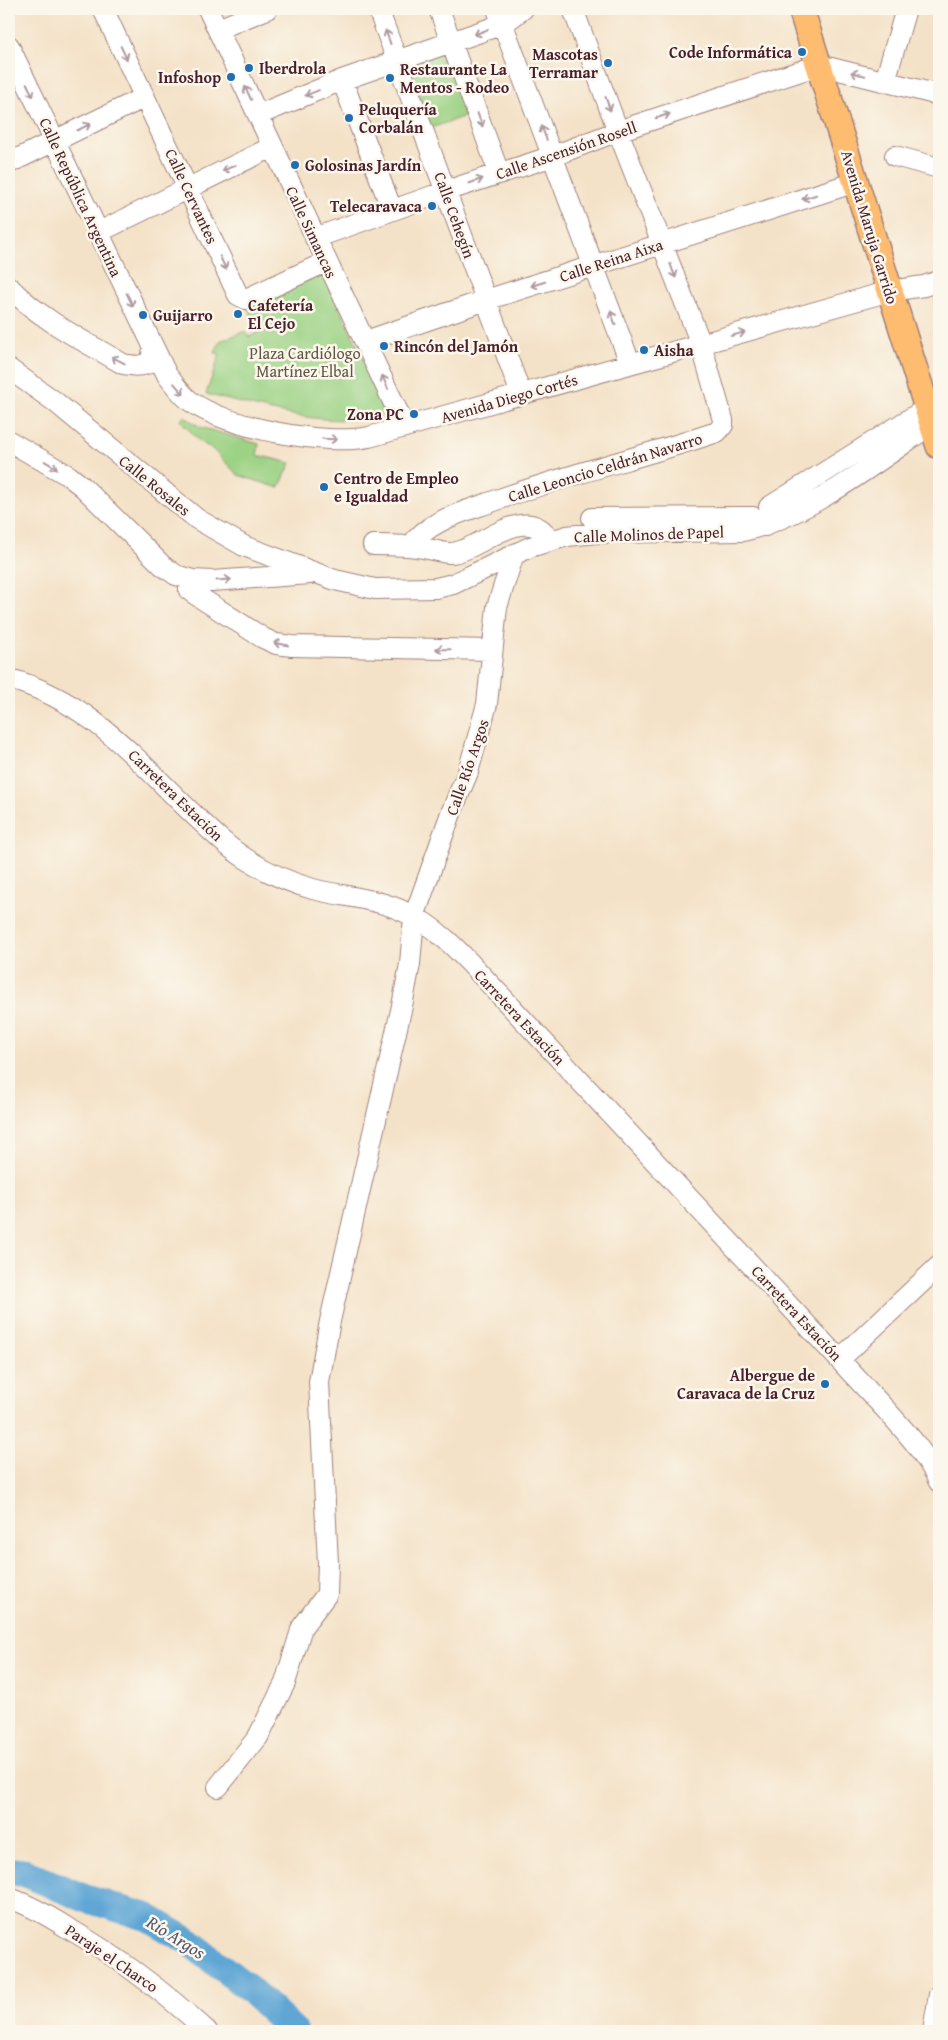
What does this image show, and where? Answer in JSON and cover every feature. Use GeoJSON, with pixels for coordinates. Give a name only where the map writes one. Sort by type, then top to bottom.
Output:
{"type":"FeatureCollection","features":[{"type":"Feature","properties":{"kind":"main road","name":"Avenida Maruja Garrido"},"geometry":{"type":"LineString","coordinates":[[801,9],[890,292],[935,425]]}},
{"type":"Feature","properties":{"kind":"street","name":"Calle Cervantes"},"geometry":{"type":"LineString","coordinates":[[103,9],[240,298],[251,298],[326,262]]}},
{"type":"Feature","properties":{"kind":"street","name":"Calle Simancas"},"geometry":{"type":"LineString","coordinates":[[208,9],[405,427]]}},
{"type":"Feature","properties":{"kind":"street"},"geometry":{"type":"LineString","coordinates":[[218,29],[268,9]]}},
{"type":"Feature","properties":{"kind":"street","name":"Calle Cehegín"},"geometry":{"type":"LineString","coordinates":[[378,9],[521,394]]}},
{"type":"Feature","properties":{"kind":"street"},"geometry":{"type":"LineString","coordinates":[[439,9],[499,173]]}},
{"type":"Feature","properties":{"kind":"street"},"geometry":{"type":"LineString","coordinates":[[258,115],[342,80],[452,43],[500,16],[523,9]]}},
{"type":"Feature","properties":{"kind":"street","name":"Calle Leoncio Celdrán Navarro"},"geometry":{"type":"LineString","coordinates":[[411,546],[415,540],[430,528],[466,512],[553,480],[717,432],[723,425],[701,344],[618,131],[573,9]]}},
{"type":"Feature","properties":{"kind":"street"},"geometry":{"type":"LineString","coordinates":[[885,81],[906,9]]}},
{"type":"Feature","properties":{"kind":"street"},"geometry":{"type":"LineString","coordinates":[[500,16],[630,363]]}},
{"type":"Feature","properties":{"kind":"street","name":"Calle República Argentina"},"geometry":{"type":"LineString","coordinates":[[9,46],[153,348]]}},
{"type":"Feature","properties":{"kind":"street"},"geometry":{"type":"LineString","coordinates":[[819,64],[939,95]]}},
{"type":"Feature","properties":{"kind":"street","name":"Calle Ascensión Rosell"},"geometry":{"type":"LineString","coordinates":[[315,238],[446,191],[553,156],[618,131],[819,64]]}},
{"type":"Feature","properties":{"kind":"street"},"geometry":{"type":"LineString","coordinates":[[342,80],[392,210]]}},
{"type":"Feature","properties":{"kind":"street"},"geometry":{"type":"LineString","coordinates":[[9,164],[145,97]]}},
{"type":"Feature","properties":{"kind":"street"},"geometry":{"type":"LineString","coordinates":[[97,233],[272,147]]}},
{"type":"Feature","properties":{"kind":"street"},"geometry":{"type":"LineString","coordinates":[[895,156],[939,168]]}},
{"type":"Feature","properties":{"kind":"street","name":"Calle Reina Aixa"},"geometry":{"type":"LineString","coordinates":[[366,342],[486,300],[595,267],[663,243],[856,182]]}},
{"type":"Feature","properties":{"kind":"street","name":"Avenida Diego Cortés"},"geometry":{"type":"LineString","coordinates":[[153,348],[167,375],[191,402],[235,421],[295,437],[363,438],[890,292],[924,286],[939,281]]}},
{"type":"Feature","properties":{"kind":"street"},"geometry":{"type":"LineString","coordinates":[[9,287],[22,300],[57,325],[123,364],[135,366],[151,362],[153,348]]}},
{"type":"Feature","properties":{"kind":"street","name":"Calle Rosales"},"geometry":{"type":"LineString","coordinates":[[9,369],[54,401],[197,519],[244,546],[317,573]]}},
{"type":"Feature","properties":{"kind":"street","name":"Calle Molinos de Papel"},"geometry":{"type":"LineString","coordinates":[[9,441],[69,476],[83,487],[162,566],[176,575],[193,580],[212,581],[317,573],[336,580],[375,589],[436,588],[452,584],[514,554],[550,540],[568,536],[743,531],[767,516],[787,516],[824,496],[935,425]]}},
{"type":"Feature","properties":{"kind":"street"},"geometry":{"type":"LineString","coordinates":[[592,518],[767,516]]}},
{"type":"Feature","properties":{"kind":"street"},"geometry":{"type":"LineString","coordinates":[[373,546],[411,546],[451,553],[494,533],[520,525],[539,529],[550,540]]}},
{"type":"Feature","properties":{"kind":"street","name":"Calle Río Argos"},"geometry":{"type":"LineString","coordinates":[[218,1787],[258,1737],[286,1683],[302,1627],[327,1594],[328,1564],[319,1382],[330,1322],[402,1006],[410,964],[414,917],[476,748],[487,704],[497,607],[514,554]]}},
{"type":"Feature","properties":{"kind":"street"},"geometry":{"type":"LineString","coordinates":[[193,580],[189,587],[194,593],[276,644],[292,646],[492,650]]}},
{"type":"Feature","properties":{"kind":"street","name":"Carretera Estación"},"geometry":{"type":"LineString","coordinates":[[9,679],[30,684],[66,702],[99,724],[131,752],[214,834],[248,860],[312,889],[379,902],[428,925],[463,956],[840,1360],[921,1450],[933,1467],[939,1482]]}},
{"type":"Feature","properties":{"kind":"street"},"geometry":{"type":"LineString","coordinates":[[840,1360],[939,1266]]}},
{"type":"Feature","properties":{"kind":"street","name":"Paraje el Charco"},"geometry":{"type":"LineString","coordinates":[[9,1898],[31,1905],[108,1952],[182,2008],[207,2031]]}},
{"type":"Feature","properties":{"kind":"street"},"geometry":{"type":"LineString","coordinates":[[933,2031],[939,1995]]}},
{"type":"Feature","properties":{"kind":"green space"},"geometry":{"type":"Polygon","coordinates":[[[445,51],[468,115],[431,128],[407,65],[445,51]]]}},
{"type":"Feature","properties":{"kind":"green space","name":"Plaza Cardiólogo Martínez Elbal"},"geometry":{"type":"Polygon","coordinates":[[[322,272],[391,415],[367,419],[320,419],[274,411],[206,394],[220,354],[215,353],[220,341],[245,331],[249,337],[259,332],[247,307],[322,272]]]}},
{"type":"Feature","properties":{"kind":"green space"},"geometry":{"type":"Polygon","coordinates":[[[184,416],[200,427],[259,444],[257,455],[291,463],[279,488],[238,475],[211,448],[200,442],[181,421],[184,416]]]}},
{"type":"Feature","properties":{"kind":"waterway","name":"Río Argos"},"geometry":{"type":"LineString","coordinates":[[9,1871],[25,1873],[84,1898],[147,1917],[188,1941],[248,1988],[294,2031]]}},
{"type":"Feature","properties":{"kind":"place","name":"Code Informática"},"geometry":{"type":"Point","coordinates":[802,52]}},
{"type":"Feature","properties":{"kind":"place","name":"Mascotas Terramar"},"geometry":{"type":"Point","coordinates":[608,63]}},
{"type":"Feature","properties":{"kind":"place","name":"Iberdrola"},"geometry":{"type":"Point","coordinates":[249,68]}},
{"type":"Feature","properties":{"kind":"place","name":"Infoshop"},"geometry":{"type":"Point","coordinates":[231,77]}},
{"type":"Feature","properties":{"kind":"place","name":"Restaurante La Mentos - Rodeo"},"geometry":{"type":"Point","coordinates":[390,78]}},
{"type":"Feature","properties":{"kind":"place","name":"Peluquería Corbalán"},"geometry":{"type":"Point","coordinates":[349,118]}},
{"type":"Feature","properties":{"kind":"place","name":"Golosinas Jardín"},"geometry":{"type":"Point","coordinates":[295,165]}},
{"type":"Feature","properties":{"kind":"place","name":"Telecaravaca"},"geometry":{"type":"Point","coordinates":[432,206]}},
{"type":"Feature","properties":{"kind":"place","name":"Cafetería El Cejo"},"geometry":{"type":"Point","coordinates":[238,314]}},
{"type":"Feature","properties":{"kind":"place","name":"Guijarro"},"geometry":{"type":"Point","coordinates":[143,315]}},
{"type":"Feature","properties":{"kind":"place","name":"Rincón del Jamón"},"geometry":{"type":"Point","coordinates":[384,346]}},
{"type":"Feature","properties":{"kind":"place","name":"Aisha"},"geometry":{"type":"Point","coordinates":[644,350]}},
{"type":"Feature","properties":{"kind":"place","name":"Zona PC"},"geometry":{"type":"Point","coordinates":[414,414]}},
{"type":"Feature","properties":{"kind":"place","name":"Centro de Empleo e Igualdad"},"geometry":{"type":"Point","coordinates":[324,487]}},
{"type":"Feature","properties":{"kind":"place","name":"Albergue de Caravaca de la Cruz"},"geometry":{"type":"Point","coordinates":[825,1384]}}]}
